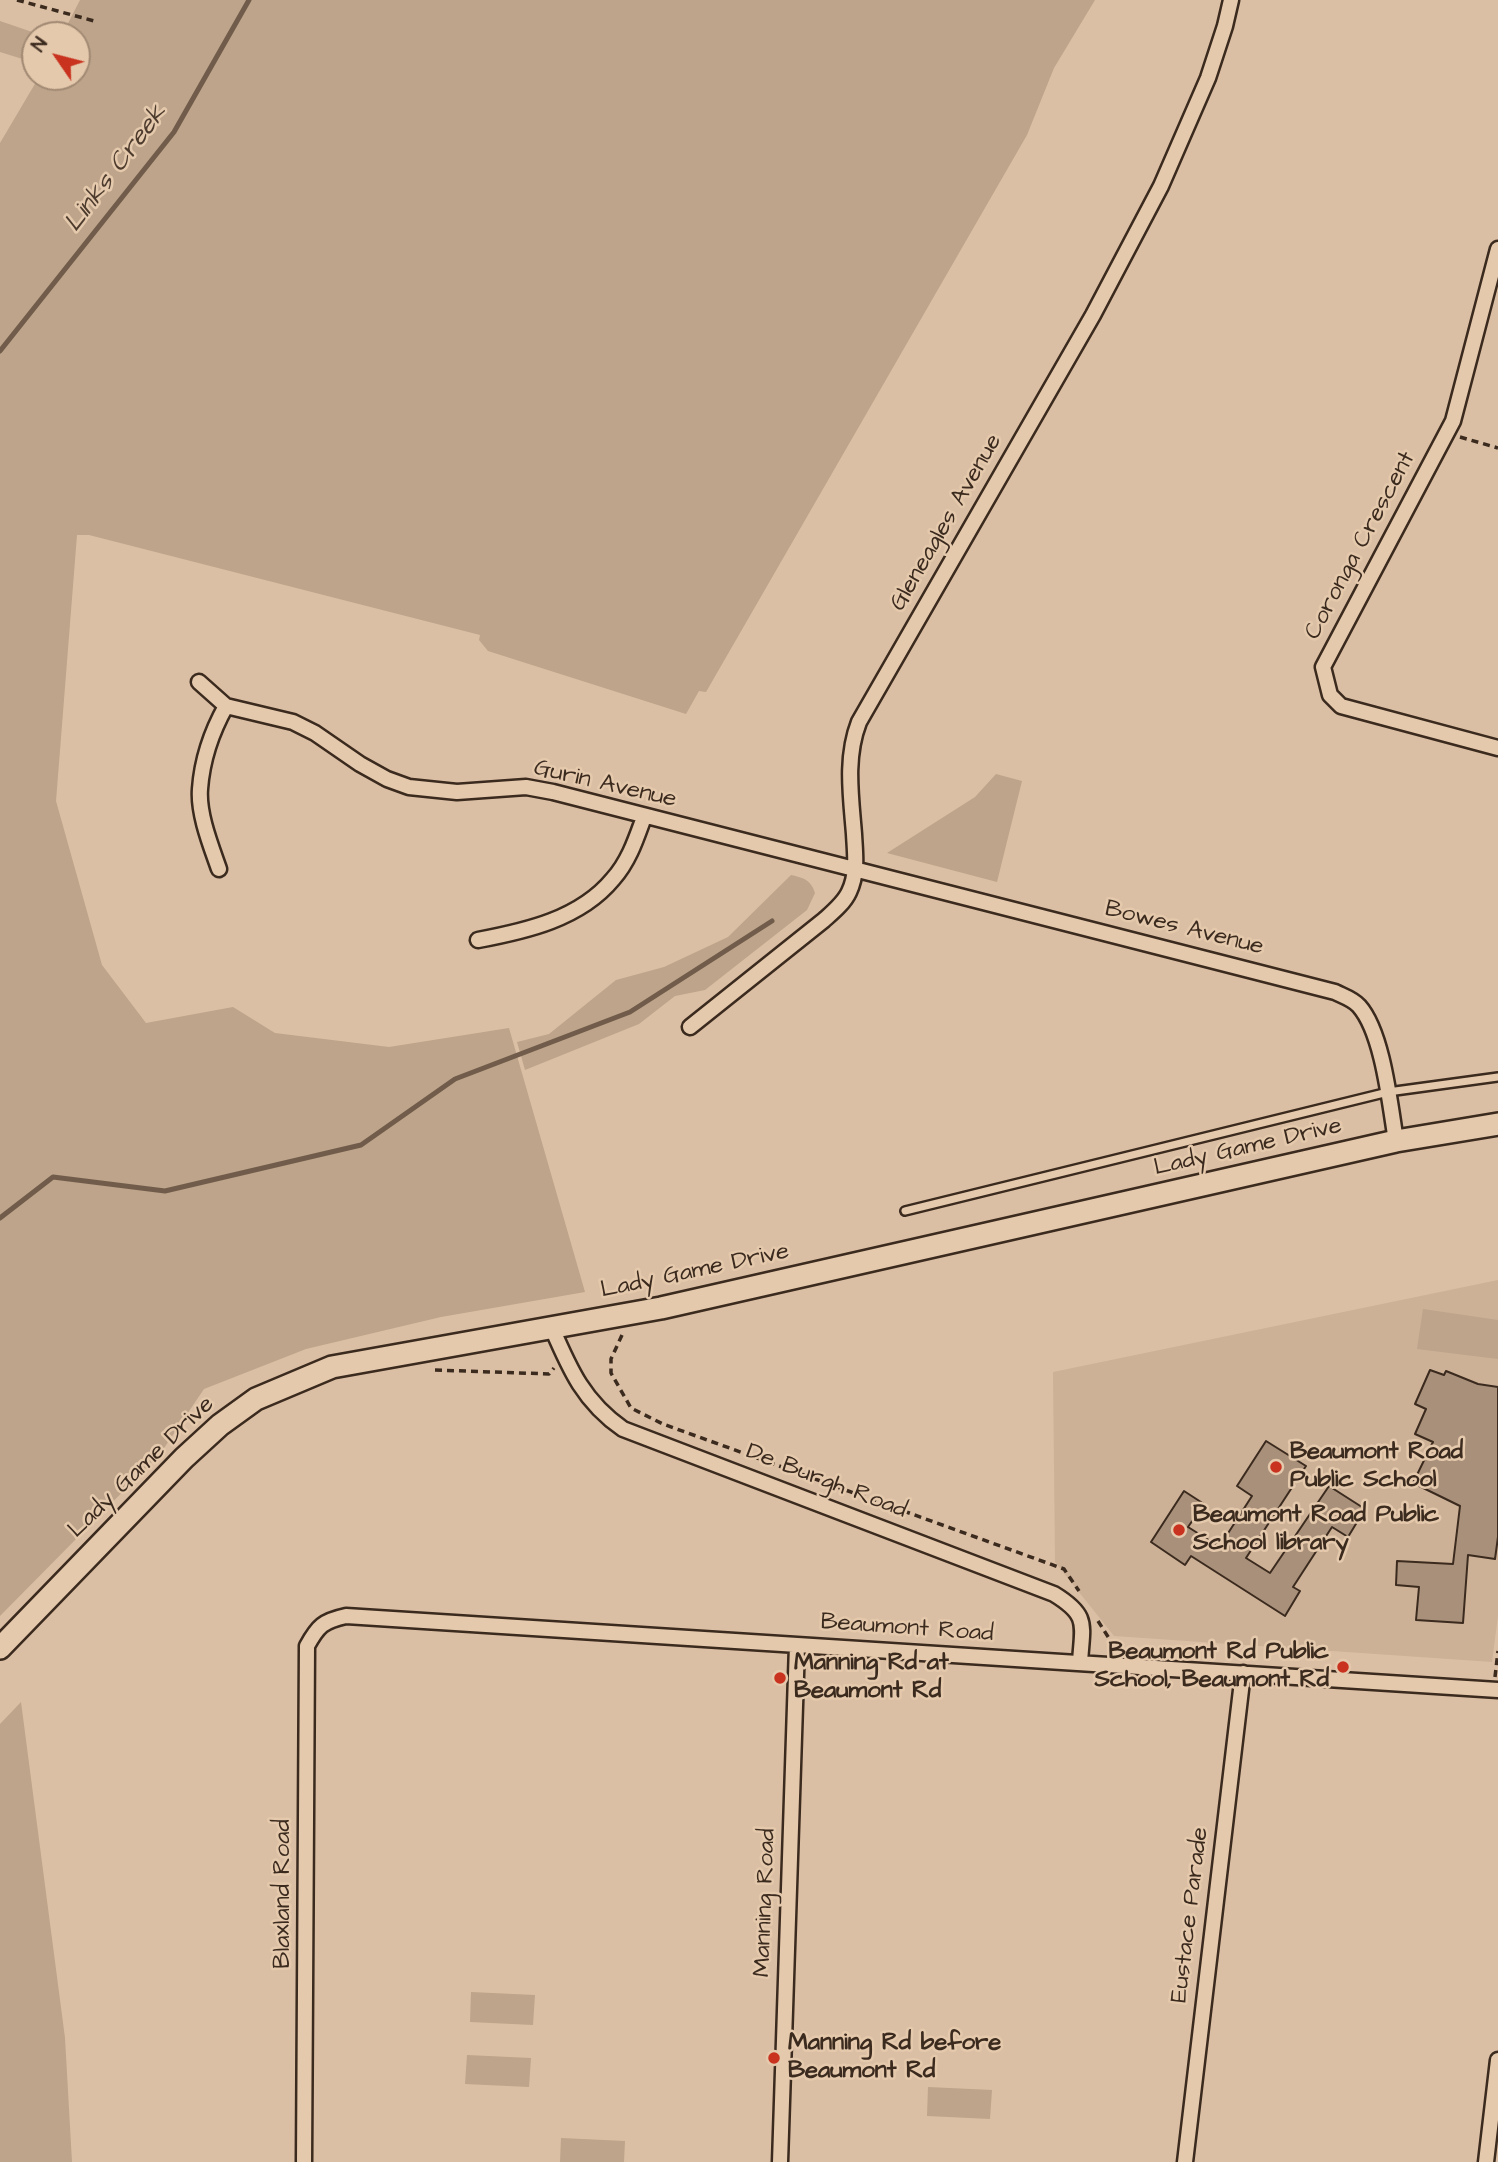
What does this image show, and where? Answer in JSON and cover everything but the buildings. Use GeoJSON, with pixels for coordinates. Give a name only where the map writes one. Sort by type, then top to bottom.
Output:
{"type":"FeatureCollection","features":[{"type":"Feature","properties":{"kind":"main road","name":"Lady Game Drive"},"geometry":{"type":"LineString","coordinates":[[0,1648],[220,1424],[256,1399],[332,1367],[661,1308],[1396,1142],[1498,1124]]}},
{"type":"Feature","properties":{"kind":"street","name":"Gleneagles Avenue"},"geometry":{"type":"LineString","coordinates":[[690,1027],[838,908],[849,892],[856,869],[850,789],[852,738],[1093,315],[1161,186],[1208,78],[1231,0]]}},
{"type":"Feature","properties":{"kind":"street","name":"Coronga Crescent"},"geometry":{"type":"LineString","coordinates":[[1498,249],[1453,421],[1323,667],[1330,695],[1341,706],[1498,748]]}},
{"type":"Feature","properties":{"kind":"street","name":"Gurin Avenue"},"geometry":{"type":"LineString","coordinates":[[199,682],[226,706],[293,722],[315,733],[360,764],[387,779],[409,787],[457,792],[526,787],[856,869]]}},
{"type":"Feature","properties":{"kind":"street"},"geometry":{"type":"LineString","coordinates":[[219,869],[205,828],[199,791],[213,728],[226,706]]}},
{"type":"Feature","properties":{"kind":"street"},"geometry":{"type":"LineString","coordinates":[[478,940],[521,932],[566,916],[591,899],[613,880],[632,849],[644,817]]}},
{"type":"Feature","properties":{"kind":"street","name":"Bowes Avenue"},"geometry":{"type":"LineString","coordinates":[[856,869],[1335,992],[1357,1003],[1370,1021],[1388,1092],[1396,1142]]}},
{"type":"Feature","properties":{"kind":"street","name":"De Burgh Road"},"geometry":{"type":"LineString","coordinates":[[552,1328],[572,1373],[589,1400],[604,1416],[623,1429],[1054,1594],[1079,1612],[1083,1624],[1080,1664]]}},
{"type":"Feature","properties":{"kind":"street","name":"Beaumont Road"},"geometry":{"type":"LineString","coordinates":[[316,1629],[331,1619],[346,1616],[1495,1690]]}},
{"type":"Feature","properties":{"kind":"street","name":"Blaxland Road"},"geometry":{"type":"LineString","coordinates":[[304,2162],[307,1646],[316,1629]]}},
{"type":"Feature","properties":{"kind":"street","name":"Manning Road"},"geometry":{"type":"LineString","coordinates":[[780,2162],[797,1645]]}},
{"type":"Feature","properties":{"kind":"street","name":"Eustace Parade"},"geometry":{"type":"LineString","coordinates":[[1185,2162],[1243,1673]]}},
{"type":"Feature","properties":{"kind":"street"},"geometry":{"type":"LineString","coordinates":[[1486,2162],[1498,2060]]}},
{"type":"Feature","properties":{"kind":"lane","name":"Lady Game Drive"},"geometry":{"type":"LineString","coordinates":[[905,1211],[1388,1092],[1498,1077]]}},
{"type":"Feature","properties":{"kind":"path"},"geometry":{"type":"LineString","coordinates":[[17,0],[98,22]]}},
{"type":"Feature","properties":{"kind":"path"},"geometry":{"type":"LineString","coordinates":[[1447,433],[1498,449]]}},
{"type":"Feature","properties":{"kind":"path"},"geometry":{"type":"LineString","coordinates":[[624,1332],[611,1359],[611,1373],[631,1408],[663,1424],[1064,1569],[1085,1601]]}},
{"type":"Feature","properties":{"kind":"path"},"geometry":{"type":"LineString","coordinates":[[433,1370],[550,1374],[564,1356]]}},
{"type":"Feature","properties":{"kind":"path"},"geometry":{"type":"LineString","coordinates":[[1091,1611],[1112,1643]]}},
{"type":"Feature","properties":{"kind":"path"},"geometry":{"type":"LineString","coordinates":[[1495,1690],[1498,1651]]}},
{"type":"Feature","properties":{"kind":"shaded area"},"geometry":{"type":"Polygon","coordinates":[[[80,0],[1095,0],[1054,68],[1027,135],[706,692],[699,691],[686,714],[488,651],[479,640],[480,635],[89,535],[77,535],[56,801],[102,965],[146,1023],[233,1007],[275,1033],[389,1047],[509,1028],[585,1292],[441,1317],[306,1349],[204,1389],[160,1454],[0,1616],[0,143],[31,91],[91,91],[91,21],[69,21],[80,0]]]}},
{"type":"Feature","properties":{"kind":"shaded area"},"geometry":{"type":"Polygon","coordinates":[[[0,21],[21,28],[21,59],[0,52],[0,21]]]}},
{"type":"Feature","properties":{"kind":"shaded area"},"geometry":{"type":"Polygon","coordinates":[[[996,774],[1022,781],[997,882],[887,853],[975,797],[996,774]]]}},
{"type":"Feature","properties":{"kind":"shaded area"},"geometry":{"type":"Polygon","coordinates":[[[791,875],[806,880],[815,893],[807,910],[705,990],[675,996],[639,1024],[525,1070],[517,1042],[549,1034],[616,980],[664,967],[728,937],[791,875]]]}},
{"type":"Feature","properties":{"kind":"shaded area","name":"Beaumont Road Public School"},"geometry":{"type":"Polygon","coordinates":[[[1498,1280],[1498,1616],[1492,1662],[1114,1636],[1055,1562],[1053,1372],[1498,1280]]]}},
{"type":"Feature","properties":{"kind":"shaded area"},"geometry":{"type":"Polygon","coordinates":[[[1423,1309],[1498,1320],[1498,1359],[1417,1349],[1423,1309]]]}},
{"type":"Feature","properties":{"kind":"shaded area"},"geometry":{"type":"Polygon","coordinates":[[[21,1702],[65,2038],[72,2162],[0,2162],[0,1724],[21,1702]]]}},
{"type":"Feature","properties":{"kind":"shaded area"},"geometry":{"type":"Polygon","coordinates":[[[471,1992],[535,1995],[533,2025],[470,2022],[471,1992]]]}},
{"type":"Feature","properties":{"kind":"shaded area"},"geometry":{"type":"Polygon","coordinates":[[[467,2055],[531,2058],[529,2087],[465,2084],[467,2055]]]}},
{"type":"Feature","properties":{"kind":"shaded area"},"geometry":{"type":"Polygon","coordinates":[[[928,2087],[992,2090],[990,2119],[927,2116],[928,2087]]]}},
{"type":"Feature","properties":{"kind":"shaded area"},"geometry":{"type":"Polygon","coordinates":[[[561,2138],[625,2141],[624,2162],[560,2162],[561,2138]]]}},
{"type":"Feature","properties":{"kind":"waterway","name":"Links Creek"},"geometry":{"type":"LineString","coordinates":[[0,351],[174,132],[249,0]]}},
{"type":"Feature","properties":{"kind":"waterway"},"geometry":{"type":"LineString","coordinates":[[0,1218],[53,1177],[165,1191],[361,1145],[455,1079],[630,1012],[772,921]]}},
{"type":"Feature","properties":{"kind":"place","name":"Beaumont Road Public School"},"geometry":{"type":"Point","coordinates":[1276,1467]}},
{"type":"Feature","properties":{"kind":"place","name":"Beaumont Road Public School library"},"geometry":{"type":"Point","coordinates":[1179,1530]}},
{"type":"Feature","properties":{"kind":"place","name":"Beaumont Rd Public School, Beaumont Rd"},"geometry":{"type":"Point","coordinates":[1343,1667]}},
{"type":"Feature","properties":{"kind":"place","name":"Manning Rd at Beaumont Rd"},"geometry":{"type":"Point","coordinates":[780,1678]}},
{"type":"Feature","properties":{"kind":"place","name":"Manning Rd before Beaumont Rd"},"geometry":{"type":"Point","coordinates":[774,2058]}}]}
